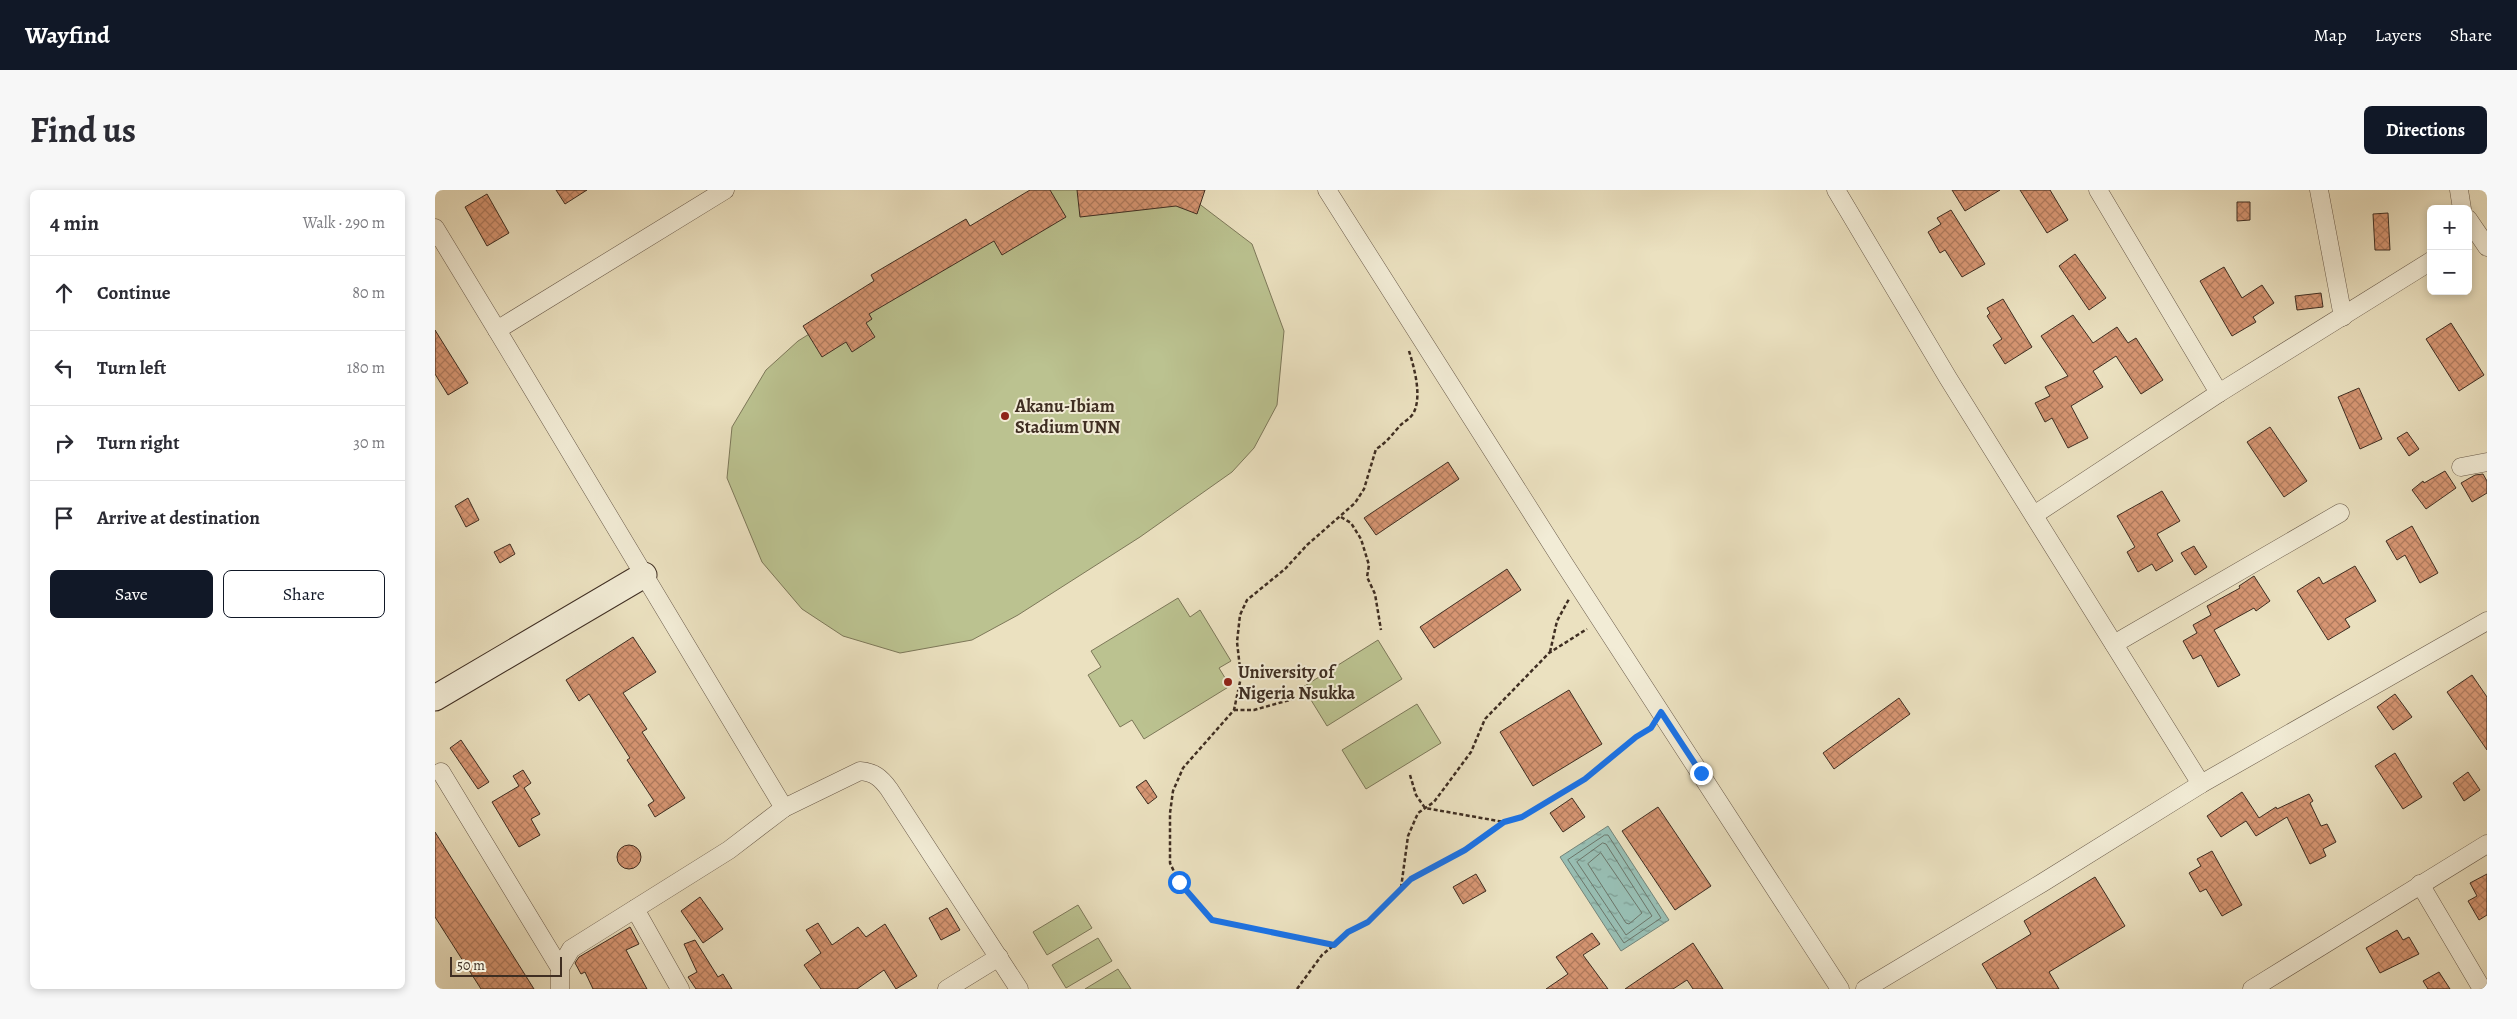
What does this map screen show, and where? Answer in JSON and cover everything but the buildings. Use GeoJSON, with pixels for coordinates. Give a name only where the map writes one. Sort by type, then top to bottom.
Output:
{"type":"FeatureCollection","features":[{"type":"Feature","properties":{"kind":"street"},"geometry":{"type":"LineString","coordinates":[[497,330],[725,190]]}},
{"type":"Feature","properties":{"kind":"street"},"geometry":{"type":"LineString","coordinates":[[1327,190],[1578,585],[1840,989]]}},
{"type":"Feature","properties":{"kind":"street"},"geometry":{"type":"LineString","coordinates":[[1836,190],[1948,378],[2201,784]]}},
{"type":"Feature","properties":{"kind":"street"},"geometry":{"type":"LineString","coordinates":[[2097,190],[2219,393]]}},
{"type":"Feature","properties":{"kind":"street"},"geometry":{"type":"LineString","coordinates":[[2319,190],[2343,317]]}},
{"type":"Feature","properties":{"kind":"street"},"geometry":{"type":"LineString","coordinates":[[2459,190],[2461,205]]}},
{"type":"Feature","properties":{"kind":"street"},"geometry":{"type":"LineString","coordinates":[[2475,227],[2487,247]]}},
{"type":"Feature","properties":{"kind":"street"},"geometry":{"type":"LineString","coordinates":[[435,228],[784,808]]}},
{"type":"Feature","properties":{"kind":"street"},"geometry":{"type":"LineString","coordinates":[[2034,515],[2219,393],[2427,264]]}},
{"type":"Feature","properties":{"kind":"street"},"geometry":{"type":"LineString","coordinates":[[2461,467],[2487,462]]}},
{"type":"Feature","properties":{"kind":"street"},"geometry":{"type":"LineString","coordinates":[[2115,644],[2340,513]]}},
{"type":"Feature","properties":{"kind":"street"},"geometry":{"type":"LineString","coordinates":[[435,698],[644,575]]}},
{"type":"Feature","properties":{"kind":"street"},"geometry":{"type":"LineString","coordinates":[[1865,989],[2043,883],[2201,784],[2487,621]]}},
{"type":"Feature","properties":{"kind":"street"},"geometry":{"type":"LineString","coordinates":[[560,989],[560,968],[571,949],[729,850],[784,808],[860,771],[869,771],[881,778],[1019,989]]}},
{"type":"Feature","properties":{"kind":"street"},"geometry":{"type":"LineString","coordinates":[[441,772],[560,968]]}},
{"type":"Feature","properties":{"kind":"street"},"geometry":{"type":"LineString","coordinates":[[2252,989],[2487,844]]}},
{"type":"Feature","properties":{"kind":"street"},"geometry":{"type":"LineString","coordinates":[[2420,884],[2482,989]]}},
{"type":"Feature","properties":{"kind":"street"},"geometry":{"type":"LineString","coordinates":[[635,909],[680,989]]}},
{"type":"Feature","properties":{"kind":"street"},"geometry":{"type":"LineString","coordinates":[[947,989],[999,957]]}},
{"type":"Feature","properties":{"kind":"path"},"geometry":{"type":"LineString","coordinates":[[1334,945],[1212,920],[1179,882],[1170,863],[1170,813],[1173,791],[1189,760],[1234,710],[1241,677],[1237,642],[1240,615],[1247,600],[1285,569],[1307,546],[1355,504],[1364,489],[1376,449],[1388,442],[1398,427],[1414,414],[1417,404],[1415,380],[1407,346]]}},
{"type":"Feature","properties":{"kind":"path"},"geometry":{"type":"LineString","coordinates":[[1341,517],[1351,522],[1361,539],[1369,565],[1367,577],[1375,594],[1381,630]]}},
{"type":"Feature","properties":{"kind":"path"},"geometry":{"type":"LineString","coordinates":[[1549,653],[1557,621],[1578,585]]}},
{"type":"Feature","properties":{"kind":"path"},"geometry":{"type":"LineString","coordinates":[[1401,889],[1408,836],[1418,813],[1434,802],[1471,752],[1485,719],[1549,653],[1601,619]]}},
{"type":"Feature","properties":{"kind":"path"},"geometry":{"type":"LineString","coordinates":[[1234,710],[1254,710],[1297,698]]}},
{"type":"Feature","properties":{"kind":"path"},"geometry":{"type":"LineString","coordinates":[[1297,989],[1322,955],[1348,932],[1368,922],[1411,879],[1465,850],[1504,822],[1522,817],[1585,779],[1636,737],[1651,728],[1661,712]]}},
{"type":"Feature","properties":{"kind":"path"},"geometry":{"type":"LineString","coordinates":[[1409,775],[1416,795],[1425,808],[1504,822]]}},
{"type":"Feature","properties":{"kind":"green space","name":"Akanu-Ibiam Stadium UNN"},"geometry":{"type":"Polygon","coordinates":[[[1048,190],[1181,190],[1252,244],[1284,331],[1277,405],[1254,448],[1232,472],[1140,537],[1018,615],[972,640],[900,653],[843,636],[802,609],[762,562],[727,478],[732,427],[766,370],[798,341],[1030,196],[1048,190]]]}},
{"type":"Feature","properties":{"kind":"green space"},"geometry":{"type":"Polygon","coordinates":[[[1178,598],[1190,617],[1200,610],[1231,661],[1219,668],[1230,686],[1144,739],[1132,720],[1120,727],[1088,675],[1101,667],[1091,651],[1178,598]]]}},
{"type":"Feature","properties":{"kind":"green space"},"geometry":{"type":"Polygon","coordinates":[[[1378,640],[1402,679],[1327,726],[1303,687],[1378,640]]]}},
{"type":"Feature","properties":{"kind":"green space"},"geometry":{"type":"Polygon","coordinates":[[[1417,704],[1441,743],[1366,789],[1342,750],[1417,704]]]}},
{"type":"Feature","properties":{"kind":"green space"},"geometry":{"type":"Polygon","coordinates":[[[1078,905],[1092,928],[1047,955],[1033,932],[1078,905]]]}},
{"type":"Feature","properties":{"kind":"green space"},"geometry":{"type":"Polygon","coordinates":[[[1098,938],[1112,961],[1066,988],[1052,965],[1098,938]]]}},
{"type":"Feature","properties":{"kind":"green space"},"geometry":{"type":"Polygon","coordinates":[[[1118,969],[1131,989],[1085,989],[1118,969]]]}},
{"type":"Feature","properties":{"kind":"water"},"geometry":{"type":"Polygon","coordinates":[[[1608,826],[1669,920],[1621,951],[1560,857],[1608,826]]]}},
{"type":"Feature","properties":{"kind":"place","name":"Akanu-Ibiam Stadium UNN"},"geometry":{"type":"Point","coordinates":[1005,416]}},
{"type":"Feature","properties":{"kind":"place","name":"University of Nigeria Nsukka"},"geometry":{"type":"Point","coordinates":[1228,682]}},
{"type":"Feature","properties":{"kind":"route"},"geometry":{"type":"LineString","coordinates":[[1179,882],[1212,920],[1334,945],[1348,932],[1368,922],[1411,879],[1465,850],[1504,822],[1522,817],[1585,779],[1620,749],[1651,728],[1661,712],[1701,773]]}}]}
